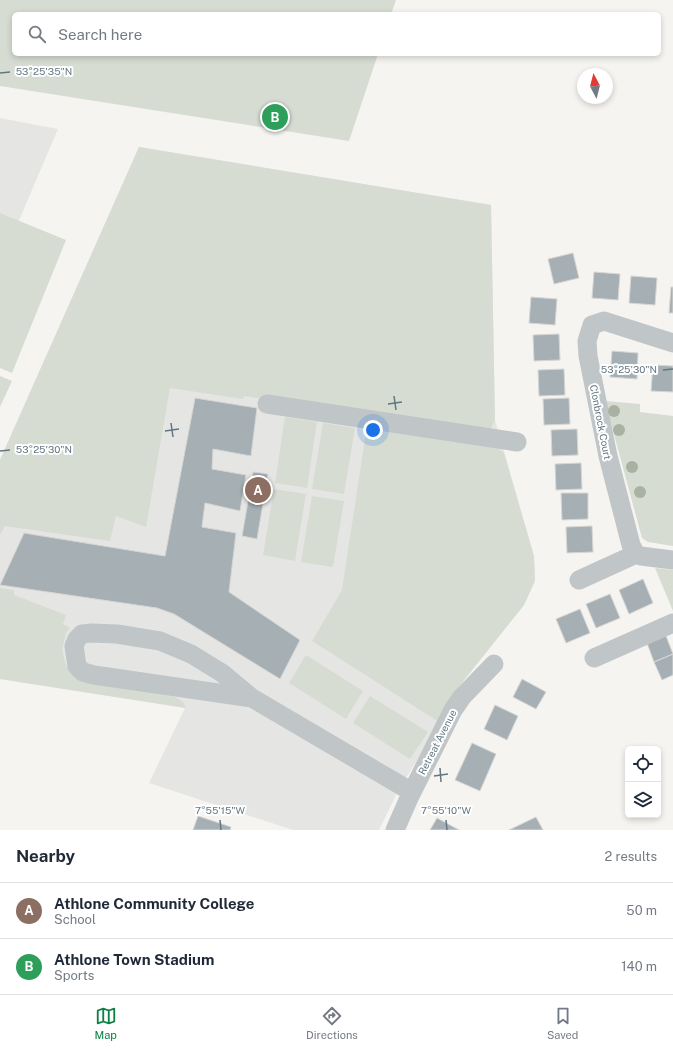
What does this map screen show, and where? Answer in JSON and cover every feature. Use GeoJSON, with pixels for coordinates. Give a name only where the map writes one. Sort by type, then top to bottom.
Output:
{"type":"FeatureCollection","features":[{"type":"Feature","properties":{"kind":"street","name":"Clonbrock Court"},"geometry":{"type":"LineString","coordinates":[[636,554],[629,539],[608,456],[588,356],[588,333],[592,325],[604,321],[673,343]]}},
{"type":"Feature","properties":{"kind":"street"},"geometry":{"type":"LineString","coordinates":[[267,404],[517,442]]}},
{"type":"Feature","properties":{"kind":"street"},"geometry":{"type":"LineString","coordinates":[[579,580],[636,554],[645,557],[673,560]]}},
{"type":"Feature","properties":{"kind":"street"},"geometry":{"type":"LineString","coordinates":[[594,658],[673,623]]}},
{"type":"Feature","properties":{"kind":"street"},"geometry":{"type":"LineString","coordinates":[[252,698],[94,675],[83,672],[76,666],[74,646],[77,638],[82,634],[117,634],[160,641],[191,654],[222,673],[252,698],[412,792]]}},
{"type":"Feature","properties":{"kind":"street","name":"Retreat Avenue"},"geometry":{"type":"LineString","coordinates":[[395,830],[412,792],[454,710],[462,697],[494,664]]}},
{"type":"Feature","properties":{"kind":"shaded area"},"geometry":{"type":"Polygon","coordinates":[[[0,0],[396,0],[392,12],[12,12],[12,56],[377,56],[349,141],[0,86],[0,0]]]}},
{"type":"Feature","properties":{"kind":"shaded area"},"geometry":{"type":"Polygon","coordinates":[[[0,118],[58,129],[0,265],[0,118]]]}},
{"type":"Feature","properties":{"kind":"shaded area"},"geometry":{"type":"Polygon","coordinates":[[[139,147],[491,205],[495,420],[534,556],[535,581],[524,605],[457,689],[424,749],[398,791],[379,830],[293,830],[149,783],[185,708],[0,679],[0,460],[139,147]]]}},
{"type":"Feature","properties":{"kind":"shaded area"},"geometry":{"type":"Polygon","coordinates":[[[139,147],[491,205],[495,420],[490,430],[244,396],[243,399],[170,388],[146,527],[116,516],[110,541],[5,526],[0,535],[0,460],[139,147]]]}},
{"type":"Feature","properties":{"kind":"shaded area"},"geometry":{"type":"Polygon","coordinates":[[[0,213],[66,240],[12,373],[0,368],[0,213]]]}},
{"type":"Feature","properties":{"kind":"shaded area"},"geometry":{"type":"Polygon","coordinates":[[[0,376],[12,381],[0,407],[0,376]]]}},
{"type":"Feature","properties":{"kind":"shaded area"},"geometry":{"type":"Polygon","coordinates":[[[605,401],[640,404],[640,412],[673,416],[673,546],[648,542],[642,538],[605,401]]]}},
{"type":"Feature","properties":{"kind":"shaded area"},"geometry":{"type":"Polygon","coordinates":[[[285,417],[317,422],[307,488],[275,483],[285,417]]]}},
{"type":"Feature","properties":{"kind":"shaded area"},"geometry":{"type":"Polygon","coordinates":[[[323,423],[355,428],[344,494],[312,489],[323,423]]]}},
{"type":"Feature","properties":{"kind":"shaded area"},"geometry":{"type":"Polygon","coordinates":[[[367,425],[492,445],[504,453],[534,556],[535,581],[524,605],[457,689],[439,722],[312,641],[342,590],[367,425]]]}},
{"type":"Feature","properties":{"kind":"shaded area"},"geometry":{"type":"Polygon","coordinates":[[[274,489],[306,494],[295,561],[263,555],[274,489]]]}},
{"type":"Feature","properties":{"kind":"shaded area"},"geometry":{"type":"Polygon","coordinates":[[[312,496],[344,501],[333,567],[301,562],[312,496]]]}},
{"type":"Feature","properties":{"kind":"shaded area"},"geometry":{"type":"Polygon","coordinates":[[[655,568],[673,570],[673,611],[655,568]]]}},
{"type":"Feature","properties":{"kind":"shaded area"},"geometry":{"type":"Polygon","coordinates":[[[0,588],[14,590],[14,595],[66,615],[63,624],[70,628],[66,633],[62,650],[66,666],[79,679],[176,697],[183,702],[186,708],[0,679],[0,588]]]}},
{"type":"Feature","properties":{"kind":"shaded area"},"geometry":{"type":"Polygon","coordinates":[[[306,655],[363,691],[346,719],[289,683],[306,655]]]}},
{"type":"Feature","properties":{"kind":"shaded area"},"geometry":{"type":"Polygon","coordinates":[[[370,696],[428,732],[410,759],[353,723],[370,696]]]}},
{"type":"Feature","properties":{"kind":"building"},"geometry":{"type":"Polygon","coordinates":[[[573,253],[579,278],[554,284],[548,259],[573,253]]]}},
{"type":"Feature","properties":{"kind":"building"},"geometry":{"type":"Polygon","coordinates":[[[594,272],[620,274],[618,300],[592,298],[594,272]]]}},
{"type":"Feature","properties":{"kind":"building"},"geometry":{"type":"Polygon","coordinates":[[[631,276],[657,278],[655,305],[629,303],[631,276]]]}},
{"type":"Feature","properties":{"kind":"building"},"geometry":{"type":"Polygon","coordinates":[[[671,287],[673,287],[673,313],[669,313],[671,287]]]}},
{"type":"Feature","properties":{"kind":"building"},"geometry":{"type":"Polygon","coordinates":[[[531,297],[557,299],[555,325],[529,323],[531,297]]]}},
{"type":"Feature","properties":{"kind":"building"},"geometry":{"type":"Polygon","coordinates":[[[559,334],[560,360],[534,361],[533,335],[559,334]]]}},
{"type":"Feature","properties":{"kind":"building"},"geometry":{"type":"Polygon","coordinates":[[[612,351],[638,353],[637,379],[610,377],[612,351]]]}},
{"type":"Feature","properties":{"kind":"building"},"geometry":{"type":"Polygon","coordinates":[[[653,365],[673,366],[673,392],[651,391],[653,365]]]}},
{"type":"Feature","properties":{"kind":"building"},"geometry":{"type":"Polygon","coordinates":[[[564,369],[565,395],[539,396],[538,370],[564,369]]]}},
{"type":"Feature","properties":{"kind":"building"},"geometry":{"type":"Polygon","coordinates":[[[195,398],[257,408],[251,456],[213,449],[212,469],[246,475],[240,511],[205,503],[202,527],[236,533],[229,592],[300,640],[280,679],[174,614],[157,608],[0,585],[24,533],[165,556],[195,398]]]}},
{"type":"Feature","properties":{"kind":"building"},"geometry":{"type":"Polygon","coordinates":[[[569,398],[570,424],[544,425],[543,399],[569,398]]]}},
{"type":"Feature","properties":{"kind":"building"},"geometry":{"type":"Polygon","coordinates":[[[577,429],[578,455],[552,456],[551,430],[577,429]]]}},
{"type":"Feature","properties":{"kind":"building"},"geometry":{"type":"Polygon","coordinates":[[[581,463],[582,489],[556,490],[555,464],[581,463]]]}},
{"type":"Feature","properties":{"kind":"building"},"geometry":{"type":"Polygon","coordinates":[[[253,472],[268,474],[257,539],[242,536],[253,472]]]}},
{"type":"Feature","properties":{"kind":"building"},"geometry":{"type":"Polygon","coordinates":[[[561,493],[588,493],[588,519],[562,520],[561,493]]]}},
{"type":"Feature","properties":{"kind":"building"},"geometry":{"type":"Polygon","coordinates":[[[592,526],[593,552],[567,553],[566,527],[592,526]]]}},
{"type":"Feature","properties":{"kind":"building"},"geometry":{"type":"Polygon","coordinates":[[[643,579],[653,603],[629,614],[619,590],[643,579]]]}},
{"type":"Feature","properties":{"kind":"building"},"geometry":{"type":"Polygon","coordinates":[[[610,594],[620,618],[596,628],[586,604],[610,594]]]}},
{"type":"Feature","properties":{"kind":"building"},"geometry":{"type":"Polygon","coordinates":[[[580,609],[590,633],[566,643],[556,619],[580,609]]]}},
{"type":"Feature","properties":{"kind":"building"},"geometry":{"type":"Polygon","coordinates":[[[666,636],[673,654],[654,662],[647,643],[666,636]]]}},
{"type":"Feature","properties":{"kind":"building"},"geometry":{"type":"Polygon","coordinates":[[[673,654],[673,675],[662,680],[654,662],[673,654]]]}},
{"type":"Feature","properties":{"kind":"building"},"geometry":{"type":"Polygon","coordinates":[[[522,679],[546,692],[536,709],[513,697],[522,679]]]}},
{"type":"Feature","properties":{"kind":"building"},"geometry":{"type":"Polygon","coordinates":[[[495,705],[518,716],[507,740],[484,729],[495,705]]]}},
{"type":"Feature","properties":{"kind":"building"},"geometry":{"type":"Polygon","coordinates":[[[472,743],[496,754],[480,791],[455,780],[472,743]]]}},
{"type":"Feature","properties":{"kind":"building"},"geometry":{"type":"Polygon","coordinates":[[[198,816],[231,827],[230,830],[193,830],[198,816]]]}},
{"type":"Feature","properties":{"kind":"building"},"geometry":{"type":"Polygon","coordinates":[[[536,817],[543,830],[509,830],[536,817]]]}},
{"type":"Feature","properties":{"kind":"building"},"geometry":{"type":"Polygon","coordinates":[[[437,818],[459,830],[430,830],[437,818]]]}},
{"type":"Feature","properties":{"kind":"place","name":"Athlone Town Stadium"},"geometry":{"type":"Point","coordinates":[275,117]}},
{"type":"Feature","properties":{"kind":"place","name":"Athlone Community College"},"geometry":{"type":"Point","coordinates":[258,490]}}]}
